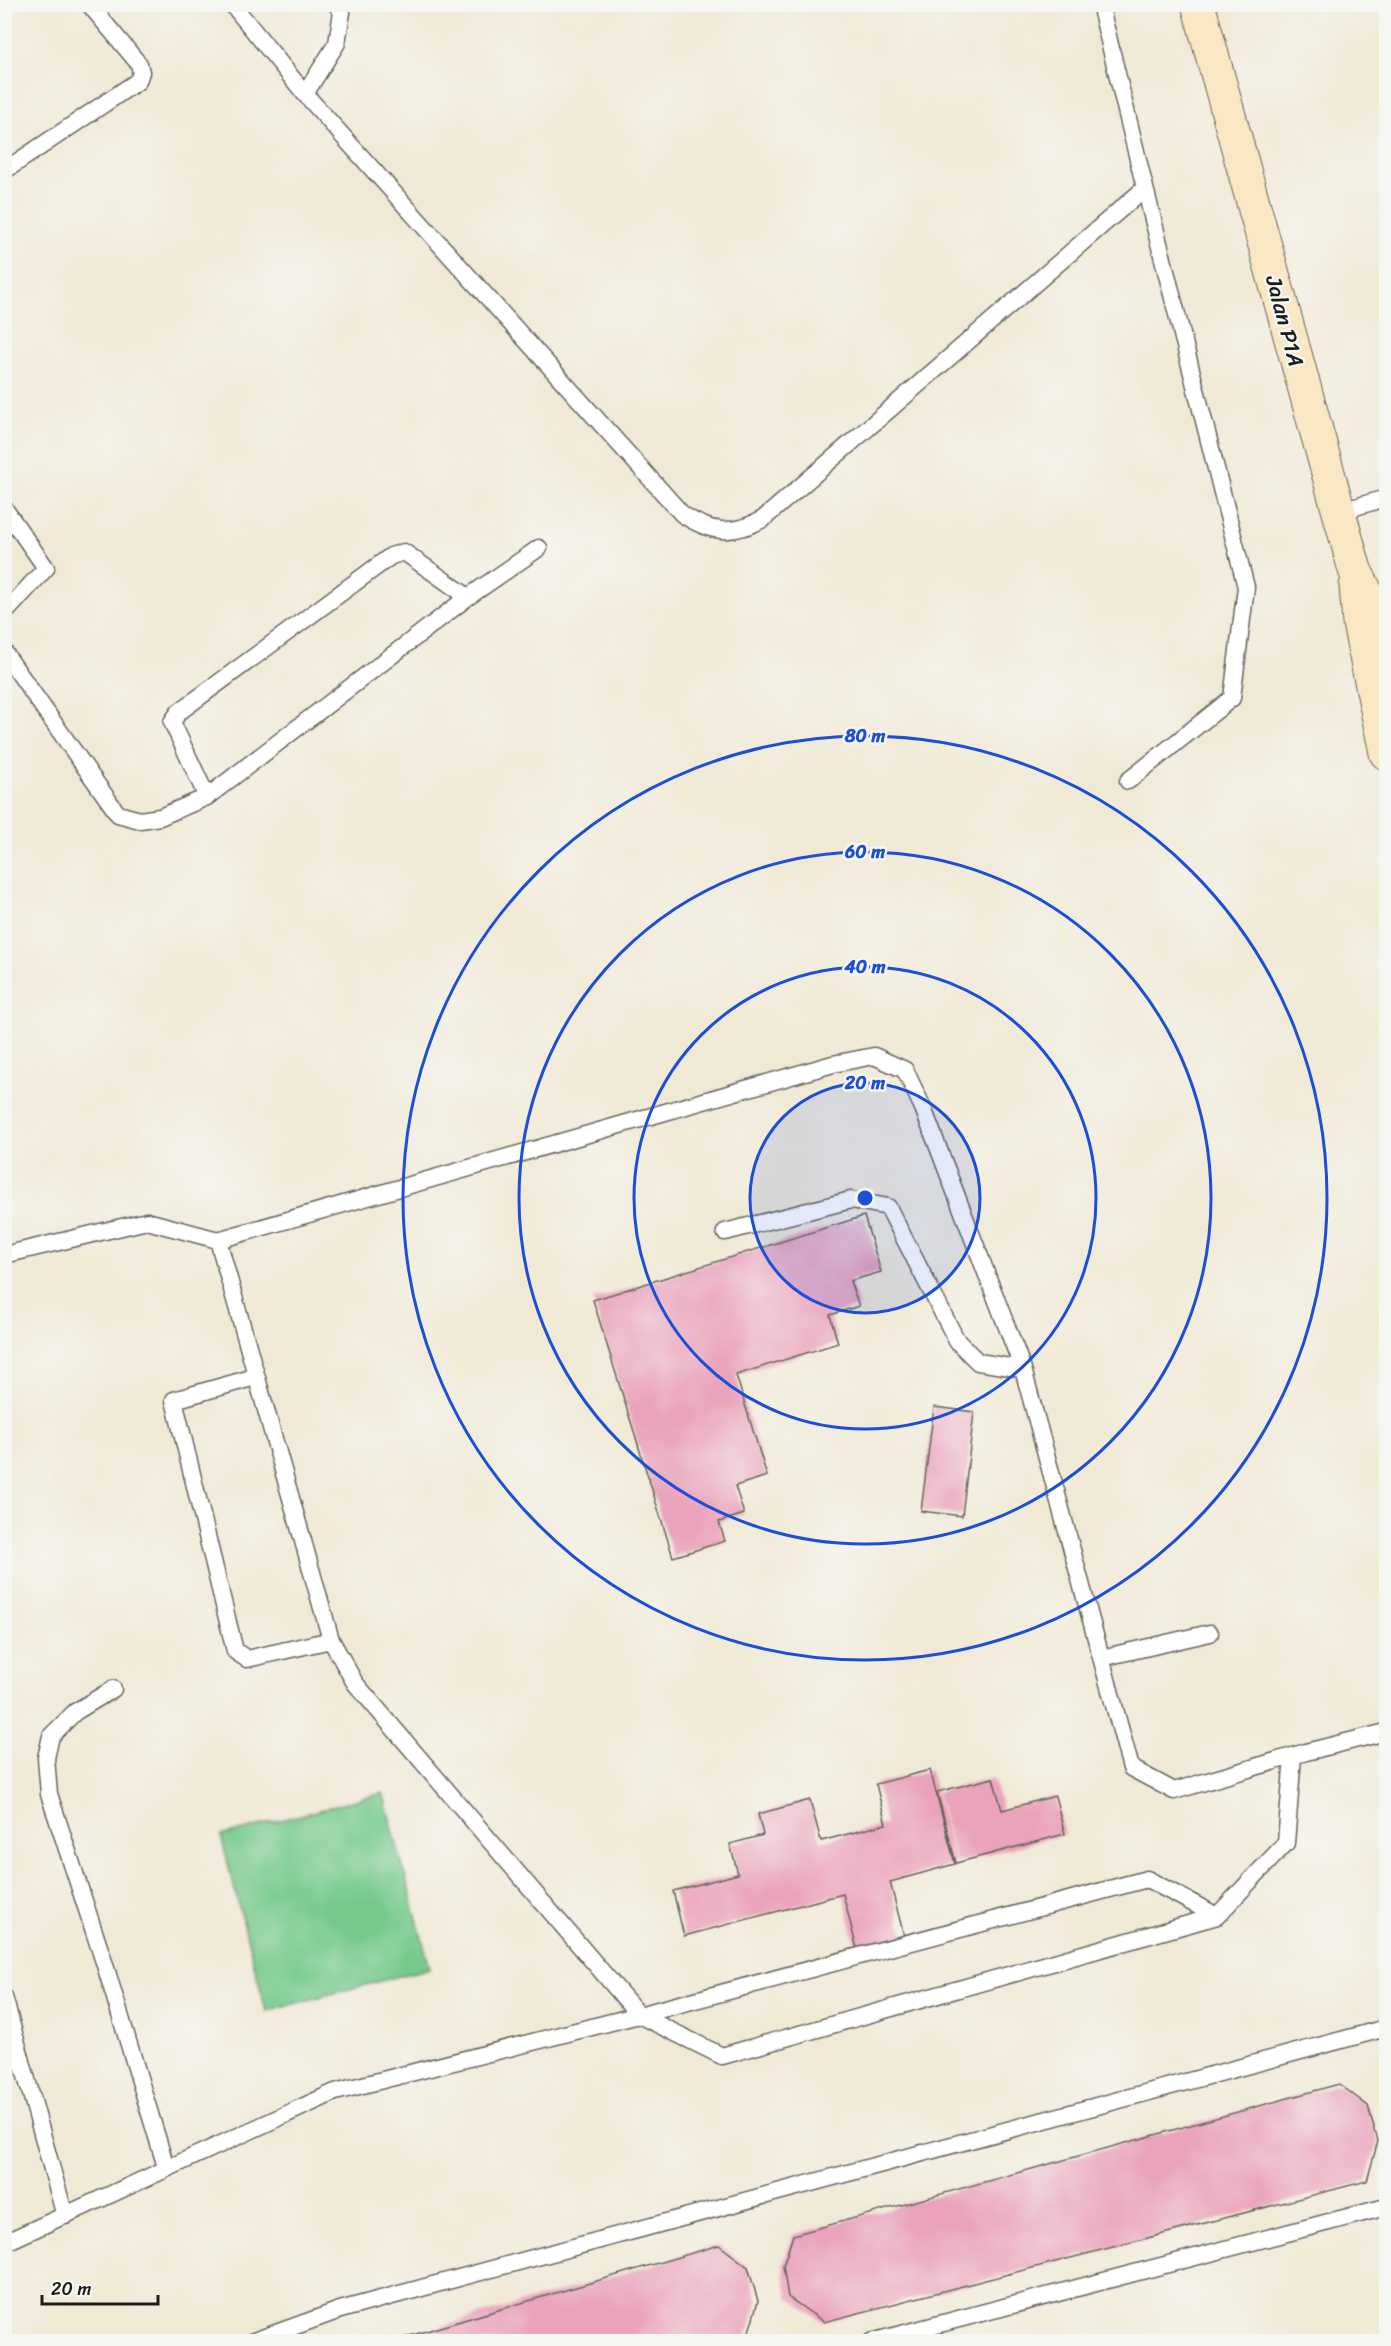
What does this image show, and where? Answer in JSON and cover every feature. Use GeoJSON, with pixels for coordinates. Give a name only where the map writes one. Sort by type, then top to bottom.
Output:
{"type":"FeatureCollection","features":[{"type":"Feature","properties":{"kind":"main road","name":"Jalan P1A"},"geometry":{"type":"LineString","coordinates":[[1198,4],[1355,570],[1386,632]]}},
{"type":"Feature","properties":{"kind":"main road"},"geometry":{"type":"LineString","coordinates":[[1355,570],[1359,623],[1386,753]]}},
{"type":"Feature","properties":{"kind":"lane"},"geometry":{"type":"LineString","coordinates":[[4,171],[138,81],[141,72],[139,64],[89,4]]}},
{"type":"Feature","properties":{"kind":"lane"},"geometry":{"type":"LineString","coordinates":[[232,4],[305,94],[682,514],[697,524],[714,530],[732,530],[750,526],[763,519],[1145,188]]}},
{"type":"Feature","properties":{"kind":"lane"},"geometry":{"type":"LineString","coordinates":[[305,94],[337,43],[342,12],[336,4]]}},
{"type":"Feature","properties":{"kind":"lane"},"geometry":{"type":"LineString","coordinates":[[1100,4],[1246,587],[1232,698],[1128,781]]}},
{"type":"Feature","properties":{"kind":"lane"},"geometry":{"type":"LineString","coordinates":[[1338,512],[1386,498]]}},
{"type":"Feature","properties":{"kind":"lane"},"geometry":{"type":"LineString","coordinates":[[4,508],[46,568],[4,614]]}},
{"type":"Feature","properties":{"kind":"lane"},"geometry":{"type":"LineString","coordinates":[[4,652],[118,814],[140,820],[160,817],[207,797],[468,597],[539,548]]}},
{"type":"Feature","properties":{"kind":"lane"},"geometry":{"type":"LineString","coordinates":[[207,797],[172,722],[179,712],[391,556],[404,552],[468,597]]}},
{"type":"Feature","properties":{"kind":"lane"},"geometry":{"type":"LineString","coordinates":[[4,1255],[147,1221],[218,1240],[833,1064],[874,1056],[905,1070],[923,1108],[1023,1369],[1131,1768],[1174,1791],[1293,1756],[1386,1732]]}},
{"type":"Feature","properties":{"kind":"lane"},"geometry":{"type":"LineString","coordinates":[[725,1232],[851,1200],[888,1207],[957,1341],[978,1362],[1023,1369]]}},
{"type":"Feature","properties":{"kind":"lane"},"geometry":{"type":"LineString","coordinates":[[218,1240],[331,1640],[355,1683],[639,2015],[722,2056],[1217,1916],[1286,1843],[1293,1756]]}},
{"type":"Feature","properties":{"kind":"lane"},"geometry":{"type":"LineString","coordinates":[[255,1377],[174,1400],[235,1651],[247,1659],[331,1640]]}},
{"type":"Feature","properties":{"kind":"lane"},"geometry":{"type":"LineString","coordinates":[[1101,1658],[1210,1633]]}},
{"type":"Feature","properties":{"kind":"lane"},"geometry":{"type":"LineString","coordinates":[[113,1689],[75,1712],[51,1736],[46,1758],[49,1794],[105,1965],[166,2168]]}},
{"type":"Feature","properties":{"kind":"lane"},"geometry":{"type":"LineString","coordinates":[[4,2243],[335,2092],[639,2015],[1147,1879],[1217,1916]]}},
{"type":"Feature","properties":{"kind":"lane"},"geometry":{"type":"LineString","coordinates":[[4,1997],[65,2216]]}},
{"type":"Feature","properties":{"kind":"lane"},"geometry":{"type":"LineString","coordinates":[[251,2342],[340,2310],[1386,2028]]}},
{"type":"Feature","properties":{"kind":"lane"},"geometry":{"type":"LineString","coordinates":[[871,2342],[1386,2206]]}},
{"type":"Feature","properties":{"kind":"green space"},"geometry":{"type":"Polygon","coordinates":[[[383,1793],[430,1968],[266,2011],[221,1836],[383,1793]]]}},
{"type":"Feature","properties":{"kind":"building"},"geometry":{"type":"Polygon","coordinates":[[[864,1216],[881,1272],[850,1281],[859,1306],[830,1315],[838,1343],[736,1375],[767,1476],[735,1486],[744,1514],[719,1522],[725,1541],[673,1557],[593,1300],[864,1216]]]}},
{"type":"Feature","properties":{"kind":"building"},"geometry":{"type":"Polygon","coordinates":[[[934,1407],[974,1412],[962,1516],[921,1511],[934,1407]]]}},
{"type":"Feature","properties":{"kind":"building"},"geometry":{"type":"Polygon","coordinates":[[[930,1770],[955,1864],[890,1882],[904,1936],[857,1949],[843,1894],[684,1936],[673,1891],[738,1874],[730,1844],[763,1835],[758,1814],[810,1800],[821,1841],[886,1824],[876,1784],[930,1770]]]}},
{"type":"Feature","properties":{"kind":"building"},"geometry":{"type":"Polygon","coordinates":[[[993,1778],[1002,1810],[1055,1796],[1065,1834],[956,1863],[937,1792],[993,1778]]]}},
{"type":"Feature","properties":{"kind":"building"},"geometry":{"type":"Polygon","coordinates":[[[1339,2084],[1368,2106],[1378,2141],[1367,2181],[824,2322],[788,2297],[783,2266],[793,2235],[1339,2084]]]}},
{"type":"Feature","properties":{"kind":"building"},"geometry":{"type":"Polygon","coordinates":[[[719,2245],[748,2267],[758,2301],[746,2342],[389,2342],[719,2245]]]}}]}
